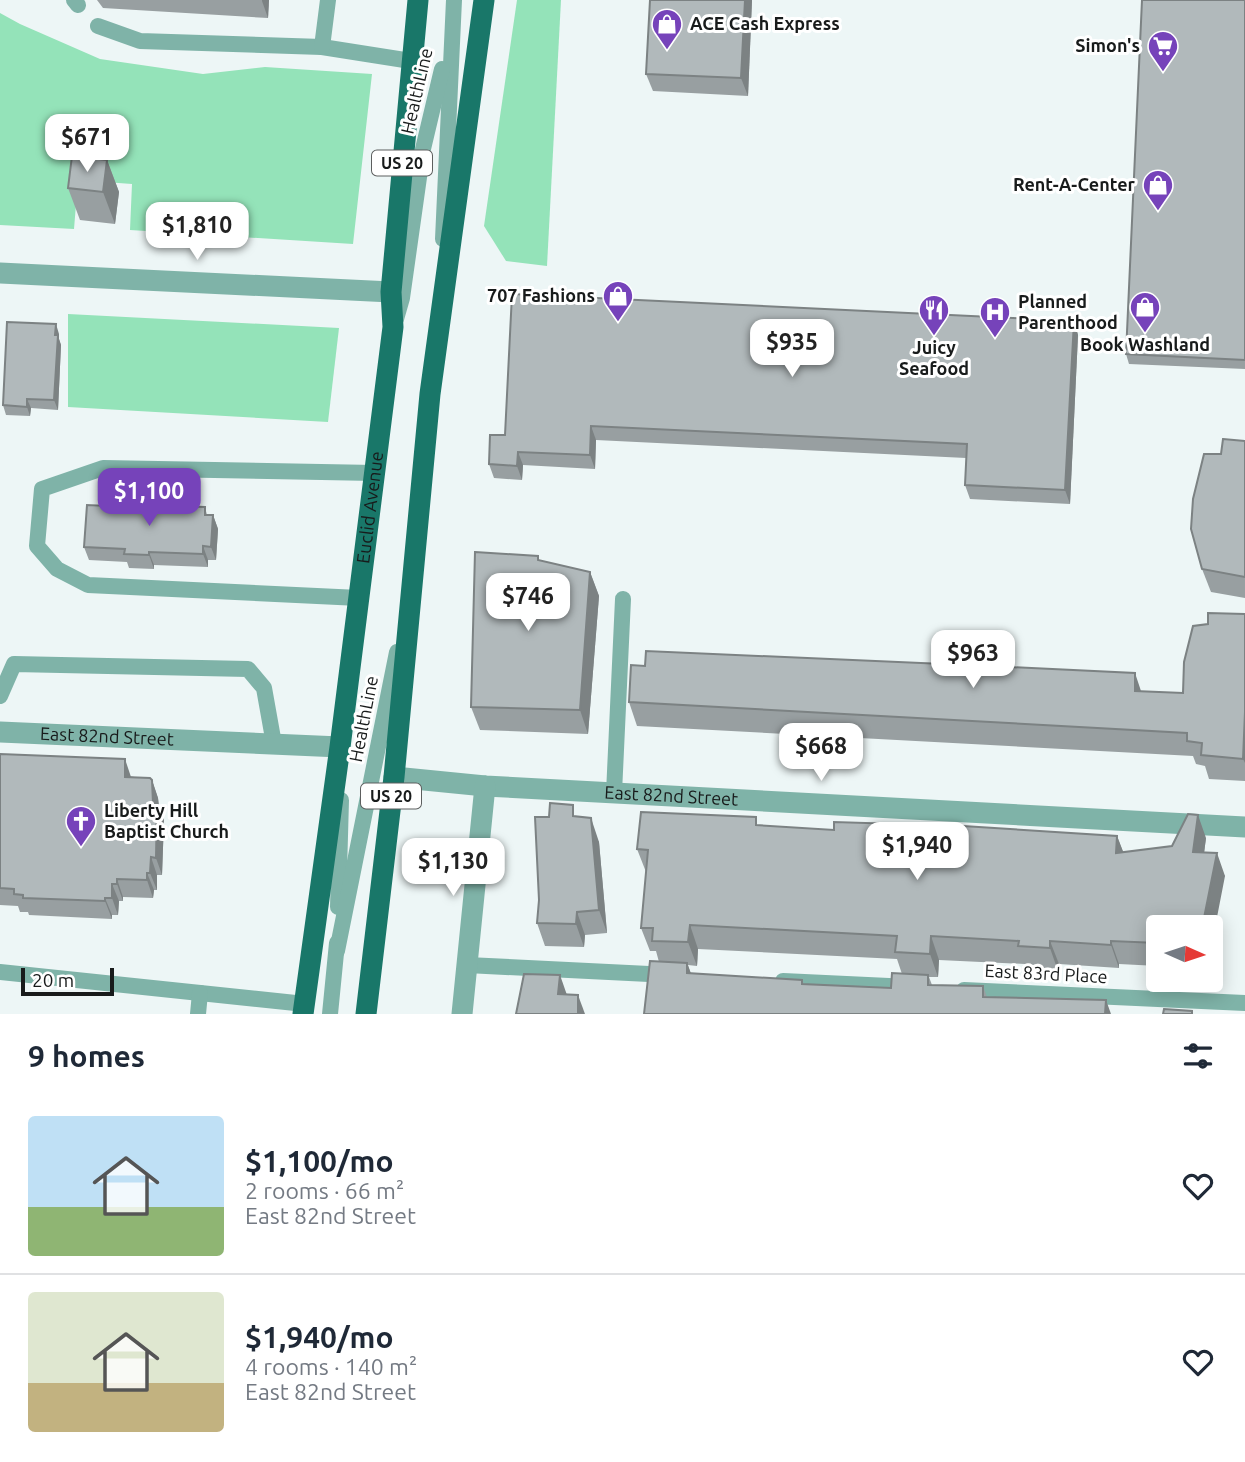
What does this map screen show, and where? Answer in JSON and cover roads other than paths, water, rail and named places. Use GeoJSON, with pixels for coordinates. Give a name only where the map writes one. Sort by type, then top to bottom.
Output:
{"type":"FeatureCollection","features":[{"type":"Feature","properties":{"kind":"main road","name":"Euclid Avenue"},"geometry":{"type":"LineString","coordinates":[[304,1009],[393,327],[391,292],[418,0]]}},
{"type":"Feature","properties":{"kind":"main road","name":"US 20"},"geometry":{"type":"LineString","coordinates":[[366,1014],[394,777],[430,394],[484,0]]}},
{"type":"Feature","properties":{"kind":"street"},"geometry":{"type":"LineString","coordinates":[[0,273],[391,292]]}},
{"type":"Feature","properties":{"kind":"street","name":"East 82nd Street"},"geometry":{"type":"LineString","coordinates":[[0,732],[340,747]]}},
{"type":"Feature","properties":{"kind":"street","name":"East 82nd Street"},"geometry":{"type":"LineString","coordinates":[[394,777],[485,786],[1245,827]]}},
{"type":"Feature","properties":{"kind":"street"},"geometry":{"type":"LineString","coordinates":[[463,1014],[485,786]]}},
{"type":"Feature","properties":{"kind":"lane"},"geometry":{"type":"LineString","coordinates":[[322,47],[328,0]]}},
{"type":"Feature","properties":{"kind":"lane","name":"HealthLine"},"geometry":{"type":"LineString","coordinates":[[440,325],[453,0]]}},
{"type":"Feature","properties":{"kind":"lane"},"geometry":{"type":"LineString","coordinates":[[98,26],[140,41],[322,47],[411,61]]}},
{"type":"Feature","properties":{"kind":"lane","name":"HealthLine"},"geometry":{"type":"LineString","coordinates":[[393,327],[402,298],[423,149],[451,30]]}},
{"type":"Feature","properties":{"kind":"lane"},"geometry":{"type":"LineString","coordinates":[[359,598],[88,585],[57,569],[37,546],[42,489],[103,468],[375,473]]}},
{"type":"Feature","properties":{"kind":"lane","name":"HealthLine"},"geometry":{"type":"LineString","coordinates":[[337,951],[412,577]]}},
{"type":"Feature","properties":{"kind":"lane"},"geometry":{"type":"LineString","coordinates":[[614,793],[623,599]]}},
{"type":"Feature","properties":{"kind":"lane"},"geometry":{"type":"LineString","coordinates":[[0,696],[14,664],[248,669],[264,688],[274,744]]}},
{"type":"Feature","properties":{"kind":"lane","name":"HealthLine"},"geometry":{"type":"LineString","coordinates":[[330,1014],[337,951],[343,724]]}},
{"type":"Feature","properties":{"kind":"lane"},"geometry":{"type":"LineString","coordinates":[[467,965],[690,976]]}},
{"type":"Feature","properties":{"kind":"lane"},"geometry":{"type":"LineString","coordinates":[[0,972],[200,993],[304,1009]]}},
{"type":"Feature","properties":{"kind":"lane"},"geometry":{"type":"LineString","coordinates":[[774,980],[927,988]]}},
{"type":"Feature","properties":{"kind":"lane","name":"East 83rd Place"},"geometry":{"type":"LineString","coordinates":[[955,989],[1245,1003]]}},
{"type":"Feature","properties":{"kind":"lane"},"geometry":{"type":"LineString","coordinates":[[198,1014],[200,993]]}},
{"type":"Feature","properties":{"kind":"place","name":"ACE Cash Express"},"geometry":{"type":"Point","coordinates":[667,51]}},
{"type":"Feature","properties":{"kind":"place","name":"Simon's"},"geometry":{"type":"Point","coordinates":[1163,73]}},
{"type":"Feature","properties":{"kind":"place","name":"Rent-A-Center"},"geometry":{"type":"Point","coordinates":[1158,212]}},
{"type":"Feature","properties":{"kind":"place","name":"707 Fashions"},"geometry":{"type":"Point","coordinates":[618,323]}},
{"type":"Feature","properties":{"kind":"place","name":"Book Washland"},"geometry":{"type":"Point","coordinates":[1145,334]}},
{"type":"Feature","properties":{"kind":"place","name":"Juicy Seafood"},"geometry":{"type":"Point","coordinates":[934,337]}},
{"type":"Feature","properties":{"kind":"place","name":"Planned Parenthood"},"geometry":{"type":"Point","coordinates":[995,339]}},
{"type":"Feature","properties":{"kind":"place","name":"Liberty Hill Baptist Church"},"geometry":{"type":"Point","coordinates":[81,848]}}]}
